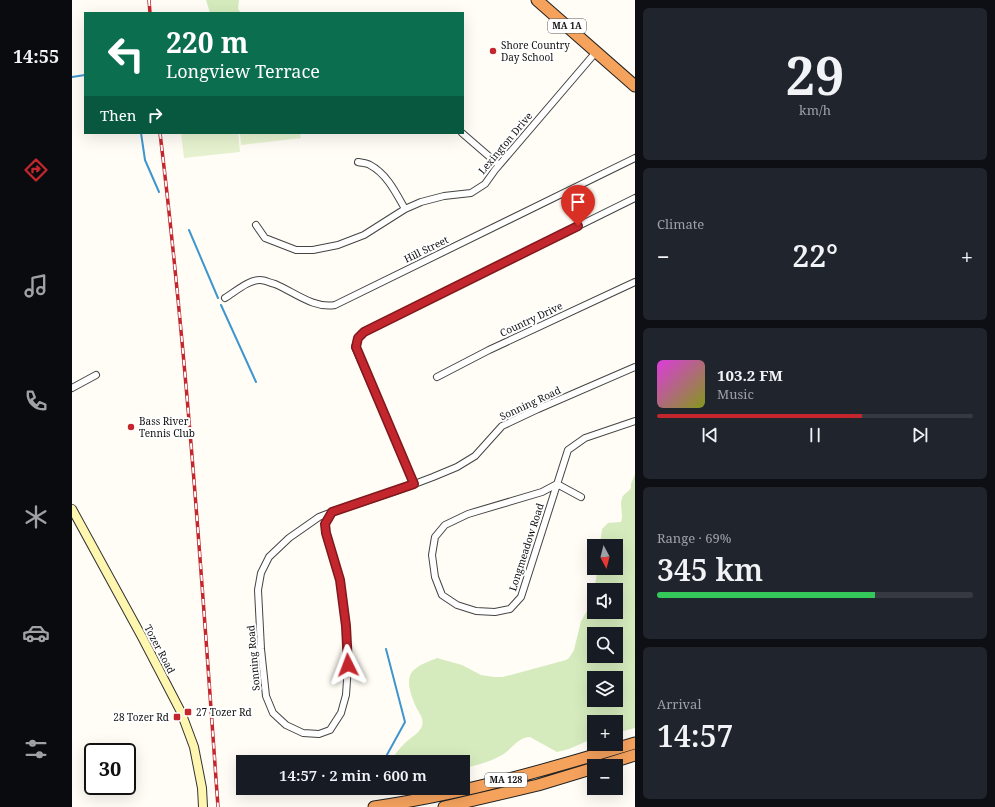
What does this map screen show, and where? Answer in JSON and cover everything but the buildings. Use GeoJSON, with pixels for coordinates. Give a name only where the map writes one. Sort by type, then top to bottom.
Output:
{"type":"FeatureCollection","features":[{"type":"Feature","properties":{"kind":"highway","name":"MA 1A"},"geometry":{"type":"LineString","coordinates":[[537,0],[635,86]]}},
{"type":"Feature","properties":{"kind":"highway","name":"MA 128"},"geometry":{"type":"LineString","coordinates":[[374,807],[507,780],[635,743]]}},
{"type":"Feature","properties":{"kind":"highway"},"geometry":{"type":"LineString","coordinates":[[622,759],[635,755]]}},
{"type":"Feature","properties":{"kind":"highway","name":"MA 128"},"geometry":{"type":"LineString","coordinates":[[444,807],[538,785],[587,770]]}},
{"type":"Feature","properties":{"kind":"main road","name":"Tozer Road"},"geometry":{"type":"LineString","coordinates":[[72,509],[181,712],[194,747],[202,788],[203,807]]}},
{"type":"Feature","properties":{"kind":"street","name":"Lexington Drive"},"geometry":{"type":"LineString","coordinates":[[256,225],[265,238],[296,250],[313,250],[338,245],[364,235],[405,209],[421,202],[444,196],[471,193],[484,184],[596,52]]}},
{"type":"Feature","properties":{"kind":"street"},"geometry":{"type":"LineString","coordinates":[[463,134],[499,165]]}},
{"type":"Feature","properties":{"kind":"street","name":"Hill Street"},"geometry":{"type":"LineString","coordinates":[[225,298],[248,283],[260,280],[267,281],[321,306],[335,305],[635,158]]}},
{"type":"Feature","properties":{"kind":"street"},"geometry":{"type":"LineString","coordinates":[[358,162],[369,164],[380,172],[389,182],[405,209]]}},
{"type":"Feature","properties":{"kind":"street"},"geometry":{"type":"LineString","coordinates":[[414,484],[356,347],[358,338],[364,332],[635,198]]}},
{"type":"Feature","properties":{"kind":"street","name":"Country Drive"},"geometry":{"type":"LineString","coordinates":[[437,377],[489,350],[635,282]]}},
{"type":"Feature","properties":{"kind":"street","name":"Sonning Road"},"geometry":{"type":"LineString","coordinates":[[332,512],[325,524],[326,533],[340,580],[346,626],[348,665],[346,695],[341,713],[330,730],[319,734],[303,733],[286,725],[273,713],[266,696],[261,649],[258,590],[261,573],[269,557],[289,538],[320,517],[332,512],[414,484],[457,467],[474,456],[502,426],[635,367]]}},
{"type":"Feature","properties":{"kind":"street"},"geometry":{"type":"LineString","coordinates":[[72,388],[96,375]]}},
{"type":"Feature","properties":{"kind":"street","name":"Longmeadow Road"},"geometry":{"type":"LineString","coordinates":[[557,484],[542,492],[468,514],[445,525],[435,537],[432,555],[435,577],[442,595],[457,605],[476,611],[495,612],[510,609],[521,597],[568,450],[585,438],[635,421]]}},
{"type":"Feature","properties":{"kind":"street"},"geometry":{"type":"LineString","coordinates":[[557,484],[581,497]]}},
{"type":"Feature","properties":{"kind":"green space"},"geometry":{"type":"Polygon","coordinates":[[[206,0],[239,0],[238,9],[240,12],[210,12],[206,0]]]}},
{"type":"Feature","properties":{"kind":"green space"},"geometry":{"type":"Polygon","coordinates":[[[181,134],[238,134],[240,152],[184,158],[181,134]]]}},
{"type":"Feature","properties":{"kind":"green space"},"geometry":{"type":"Polygon","coordinates":[[[240,134],[300,134],[301,138],[241,145],[240,134]]]}},
{"type":"Feature","properties":{"kind":"green space"},"geometry":{"type":"Polygon","coordinates":[[[635,474],[635,728],[623,731],[623,715],[587,715],[587,741],[569,749],[557,752],[530,737],[525,738],[506,753],[470,767],[470,755],[394,755],[421,729],[422,726],[422,719],[413,699],[409,683],[411,673],[417,667],[437,658],[462,665],[481,675],[503,677],[569,658],[574,650],[581,621],[587,611],[587,619],[623,619],[623,583],[595,583],[597,575],[623,575],[623,539],[601,539],[602,529],[608,523],[621,522],[622,498],[631,488],[635,474]]]}},
{"type":"Feature","properties":{"kind":"waterway"},"geometry":{"type":"LineString","coordinates":[[72,77],[84,75]]}},
{"type":"Feature","properties":{"kind":"waterway"},"geometry":{"type":"LineString","coordinates":[[141,134],[145,160],[159,192]]}},
{"type":"Feature","properties":{"kind":"waterway"},"geometry":{"type":"LineString","coordinates":[[189,230],[218,298]]}},
{"type":"Feature","properties":{"kind":"waterway"},"geometry":{"type":"LineString","coordinates":[[221,305],[256,382]]}},
{"type":"Feature","properties":{"kind":"waterway"},"geometry":{"type":"LineString","coordinates":[[386,649],[405,722],[387,755]]}},
{"type":"Feature","properties":{"kind":"railway"},"geometry":{"type":"LineString","coordinates":[[149,0],[150,12]]}},
{"type":"Feature","properties":{"kind":"railway"},"geometry":{"type":"LineString","coordinates":[[160,134],[170,217],[186,385],[218,807]]}},
{"type":"Feature","properties":{"kind":"place","name":"Shore Country Day School"},"geometry":{"type":"Point","coordinates":[493,51]}},
{"type":"Feature","properties":{"kind":"place","name":"Bass River Tennis Club"},"geometry":{"type":"Point","coordinates":[131,427]}},
{"type":"Feature","properties":{"kind":"place","name":"27 Tozer Rd"},"geometry":{"type":"Point","coordinates":[188,712]}},
{"type":"Feature","properties":{"kind":"place","name":"28 Tozer Rd"},"geometry":{"type":"Point","coordinates":[177,717]}},
{"type":"Feature","properties":{"kind":"route"},"geometry":{"type":"LineString","coordinates":[[348,665],[346,626],[340,580],[329,547],[325,524],[332,512],[414,484],[356,347],[358,338],[364,332],[578,226]]}}]}
